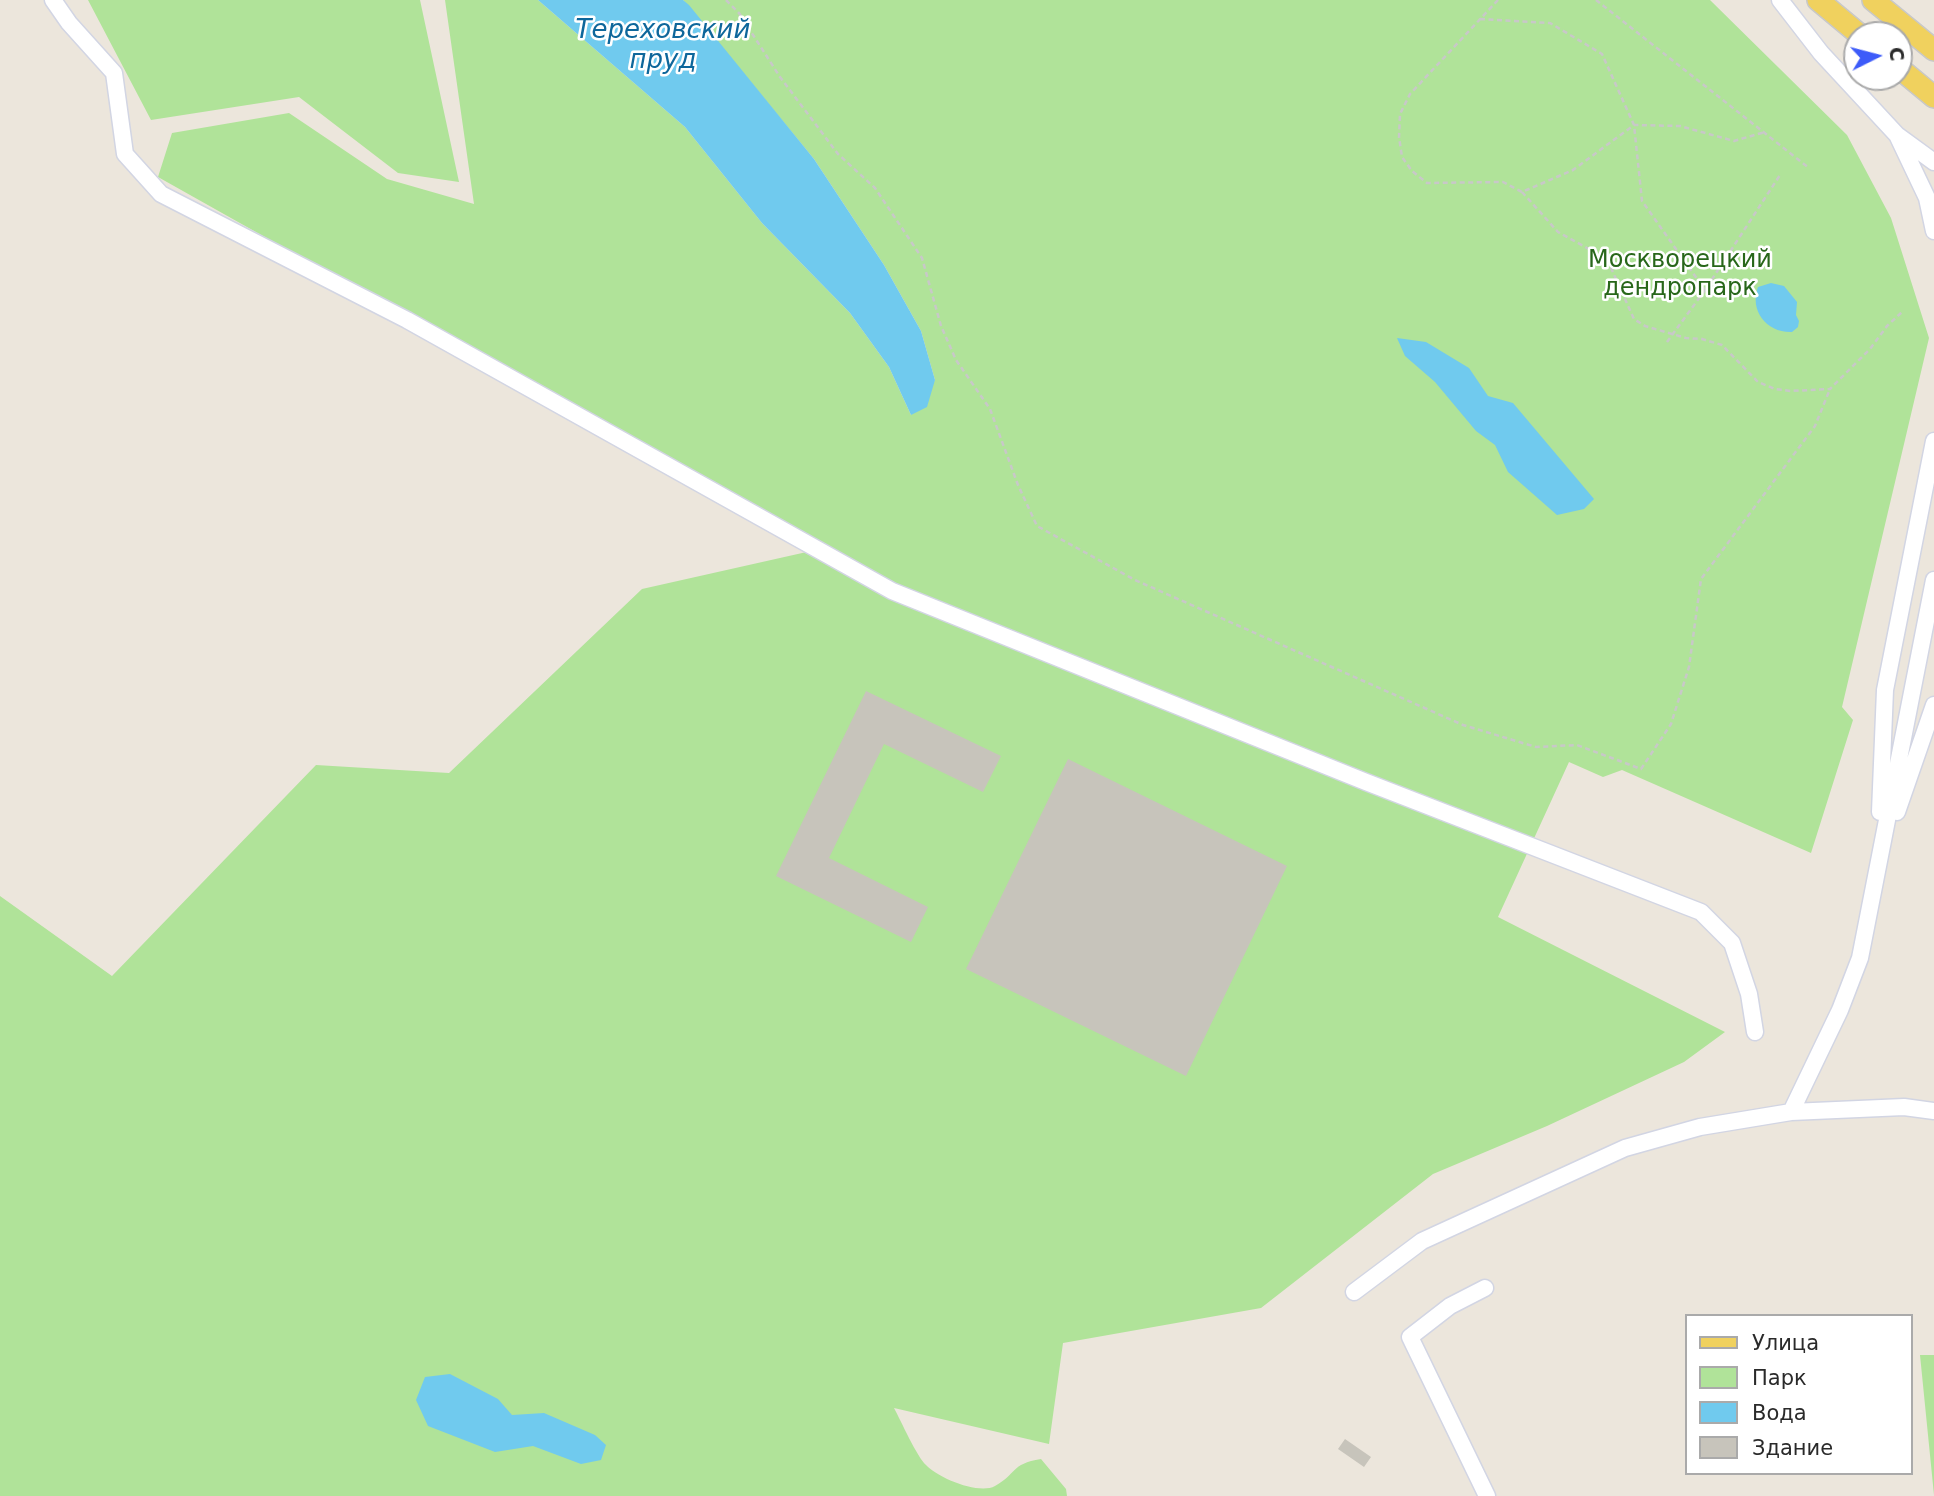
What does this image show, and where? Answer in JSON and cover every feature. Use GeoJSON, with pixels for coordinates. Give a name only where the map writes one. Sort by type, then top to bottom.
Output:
{"type":"FeatureCollection","features":[{"type":"Feature","properties":{"kind":"main road"},"geometry":{"type":"LineString","coordinates":[[1818,0],[1843,21]]}},
{"type":"Feature","properties":{"kind":"main road"},"geometry":{"type":"LineString","coordinates":[[1873,0],[1934,50]]}},
{"type":"Feature","properties":{"kind":"main road"},"geometry":{"type":"LineString","coordinates":[[1913,80],[1934,97]]}},
{"type":"Feature","properties":{"kind":"street"},"geometry":{"type":"LineString","coordinates":[[53,0],[69,23],[114,73],[125,154],[161,194],[407,320],[892,591],[1366,782],[1701,912],[1732,943],[1749,994],[1755,1032]]}},
{"type":"Feature","properties":{"kind":"street"},"geometry":{"type":"LineString","coordinates":[[1780,0],[1821,53],[1897,135],[1934,162]]}},
{"type":"Feature","properties":{"kind":"street"},"geometry":{"type":"LineString","coordinates":[[1897,135],[1927,198],[1934,231]]}},
{"type":"Feature","properties":{"kind":"street"},"geometry":{"type":"LineString","coordinates":[[1878,867],[1885,690],[1934,442]]}},
{"type":"Feature","properties":{"kind":"street"},"geometry":{"type":"LineString","coordinates":[[1791,1112],[1840,1010],[1860,958],[1934,580]]}},
{"type":"Feature","properties":{"kind":"street"},"geometry":{"type":"LineString","coordinates":[[1878,867],[1934,705]]}},
{"type":"Feature","properties":{"kind":"street"},"geometry":{"type":"LineString","coordinates":[[1354,1292],[1422,1241],[1625,1148],[1700,1127],[1791,1112],[1904,1107],[1934,1111]]}},
{"type":"Feature","properties":{"kind":"street"},"geometry":{"type":"LineString","coordinates":[[1485,1288],[1450,1306],[1410,1337],[1487,1496]]}},
{"type":"Feature","properties":{"kind":"path"},"geometry":{"type":"LineString","coordinates":[[726,0],[739,13],[780,77],[838,154],[875,188],[922,258],[940,326],[956,359],[990,409],[1017,485],[1037,526],[1135,580],[1463,725],[1536,747],[1577,745],[1641,769],[1671,724],[1689,667],[1700,579],[1815,426],[1830,389],[1902,312]]}},
{"type":"Feature","properties":{"kind":"path"},"geometry":{"type":"LineString","coordinates":[[1498,0],[1410,94],[1400,114],[1399,136],[1402,157],[1412,171],[1427,183],[1503,182],[1522,192],[1558,232],[1607,259],[1634,319],[1645,326],[1722,345],[1758,382],[1775,389],[1830,389]]}},
{"type":"Feature","properties":{"kind":"path"},"geometry":{"type":"LineString","coordinates":[[1596,0],[1809,168]]}},
{"type":"Feature","properties":{"kind":"path"},"geometry":{"type":"LineString","coordinates":[[1480,19],[1550,23],[1602,54],[1634,125],[1642,201],[1705,290]]}},
{"type":"Feature","properties":{"kind":"path"},"geometry":{"type":"LineString","coordinates":[[1522,192],[1573,170],[1634,125],[1680,126],[1734,141],[1765,132]]}},
{"type":"Feature","properties":{"kind":"path"},"geometry":{"type":"LineString","coordinates":[[1667,342],[1705,290],[1780,175]]}},
{"type":"Feature","properties":{"kind":"green space"},"geometry":{"type":"Polygon","coordinates":[[[88,0],[420,0],[459,182],[398,173],[299,97],[151,120],[88,0]]]}},
{"type":"Feature","properties":{"kind":"green space","name":"Москворецкий дендропарк"},"geometry":{"type":"Polygon","coordinates":[[[445,0],[538,0],[685,127],[762,223],[850,313],[889,367],[911,415],[935,380],[921,331],[884,265],[814,159],[683,0],[1710,0],[1847,135],[1891,218],[1929,338],[1842,707],[1853,720],[1811,853],[1622,770],[1603,777],[1569,762],[1498,917],[1725,1032],[1684,1062],[1547,1126],[1433,1174],[1261,1308],[1063,1343],[1049,1444],[894,1408],[922,1461],[940,1475],[969,1487],[988,1488],[1002,1482],[1024,1464],[1041,1459],[1066,1489],[1067,1496],[0,1496],[0,896],[112,976],[316,765],[449,773],[642,589],[820,549],[158,177],[172,133],[289,113],[387,179],[474,204],[445,0]]]}},
{"type":"Feature","properties":{"kind":"green space"},"geometry":{"type":"Polygon","coordinates":[[[1920,1355],[1934,1355],[1934,1495],[1920,1355]]]}},
{"type":"Feature","properties":{"kind":"water","name":"Тереховский пруд"},"geometry":{"type":"Polygon","coordinates":[[[538,0],[683,0],[689,5],[814,159],[884,265],[921,331],[935,380],[927,407],[911,415],[889,367],[850,313],[762,223],[685,127],[538,0]]]}},
{"type":"Feature","properties":{"kind":"water"},"geometry":{"type":"Polygon","coordinates":[[[1771,283],[1784,286],[1797,302],[1798,327],[1792,332],[1768,325],[1758,312],[1758,287],[1771,283]]]}},
{"type":"Feature","properties":{"kind":"water"},"geometry":{"type":"Polygon","coordinates":[[[1397,338],[1426,342],[1469,368],[1488,396],[1513,403],[1594,499],[1584,509],[1557,515],[1508,472],[1495,445],[1476,431],[1435,382],[1405,356],[1397,338]]]}},
{"type":"Feature","properties":{"kind":"water"},"geometry":{"type":"Polygon","coordinates":[[[450,1374],[498,1399],[512,1415],[544,1413],[595,1435],[606,1445],[601,1460],[581,1464],[533,1446],[495,1452],[428,1426],[416,1400],[425,1377],[450,1374]]]}},
{"type":"Feature","properties":{"kind":"building"},"geometry":{"type":"Polygon","coordinates":[[[866,691],[1001,756],[983,792],[884,744],[829,858],[928,907],[911,942],[776,876],[866,691]]]}},
{"type":"Feature","properties":{"kind":"building"},"geometry":{"type":"Polygon","coordinates":[[[1068,759],[1287,866],[1186,1076],[966,969],[1068,759]]]}},
{"type":"Feature","properties":{"kind":"building"},"geometry":{"type":"Polygon","coordinates":[[[1345,1439],[1371,1457],[1364,1467],[1338,1449],[1345,1439]]]}}]}
